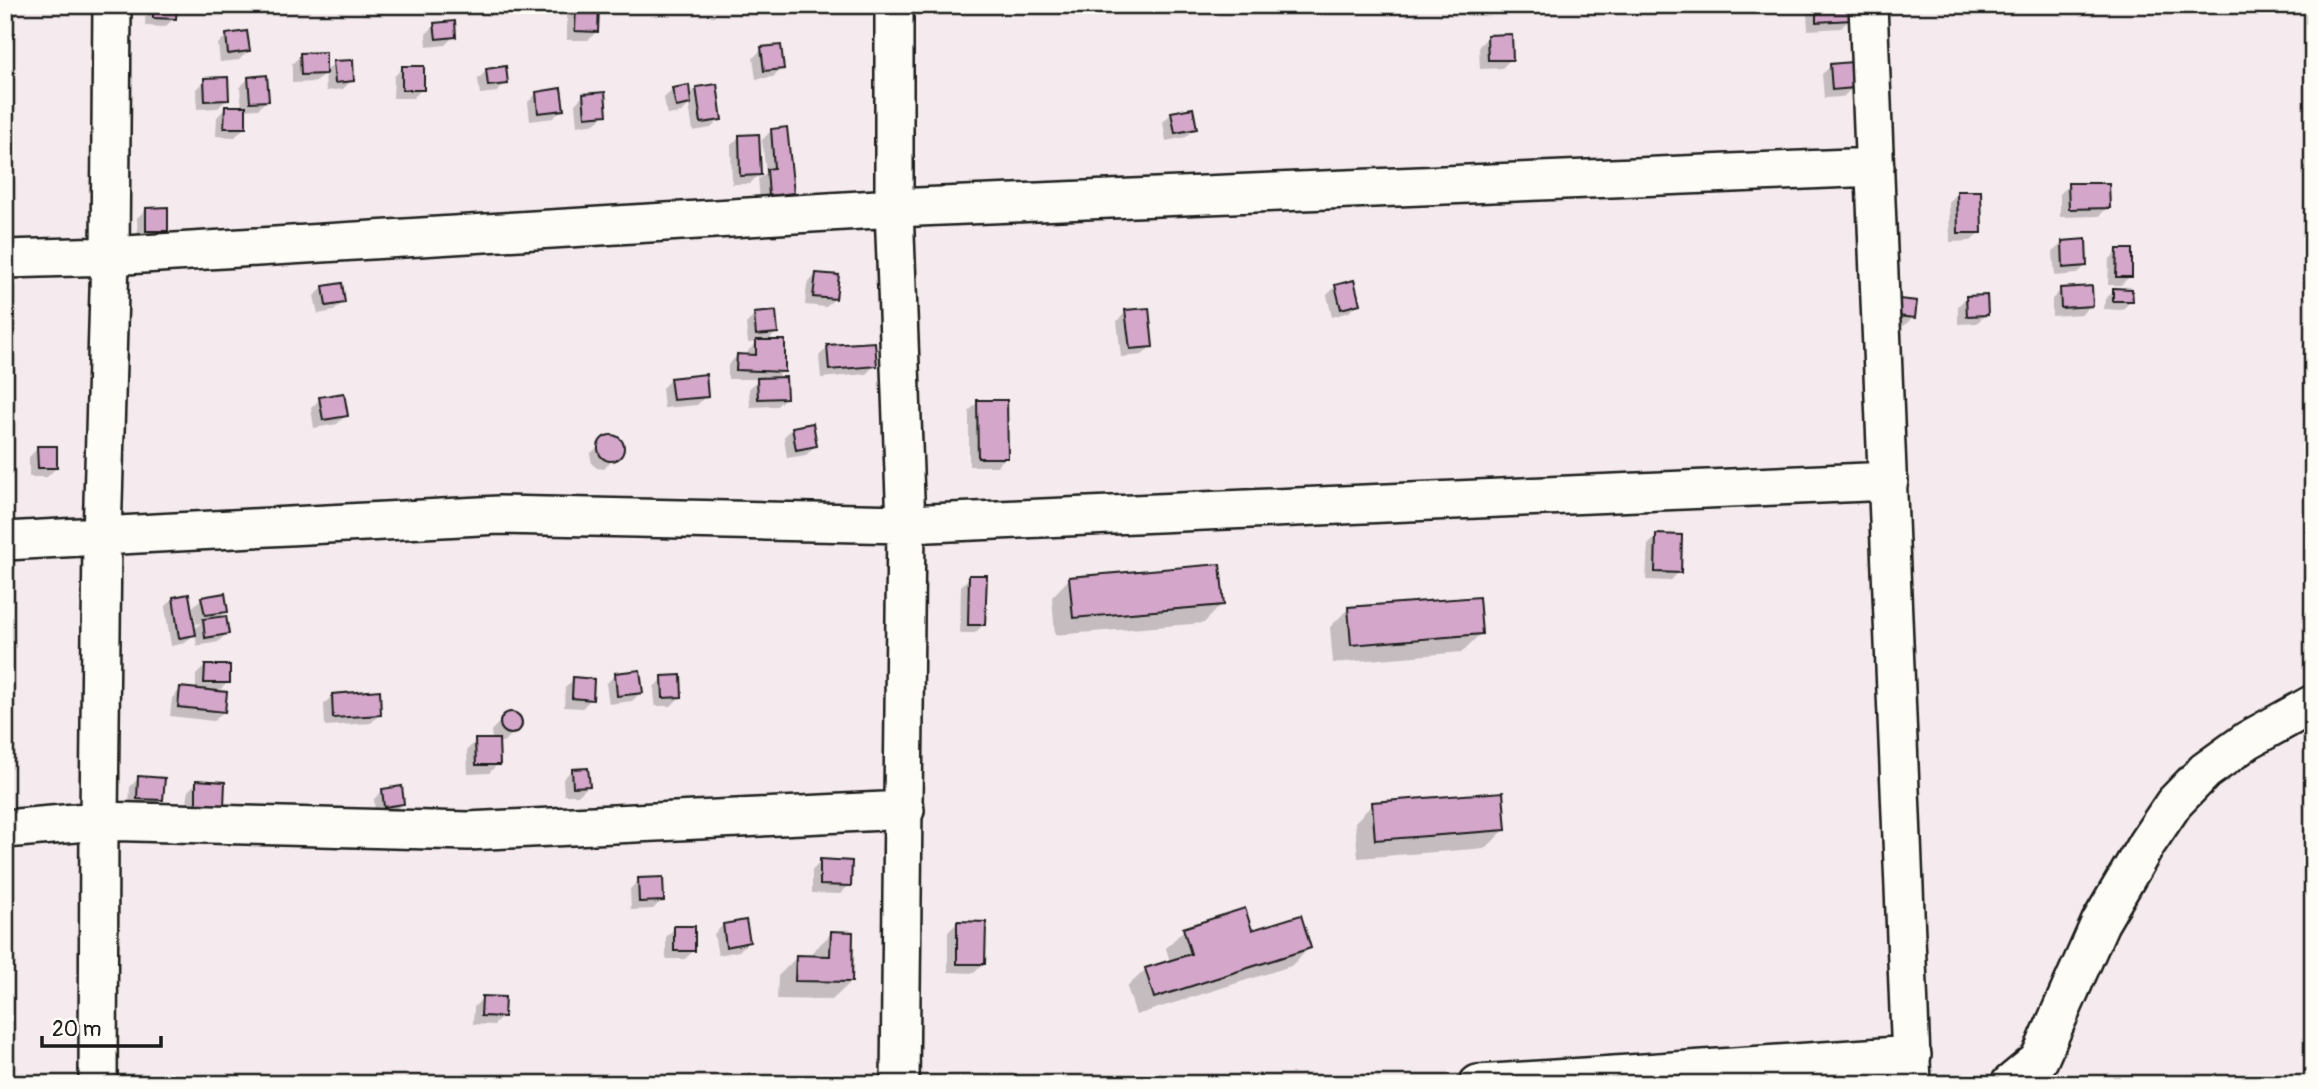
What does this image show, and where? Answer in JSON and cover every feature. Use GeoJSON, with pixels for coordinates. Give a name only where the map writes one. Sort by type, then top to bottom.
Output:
{"type":"FeatureCollection","features":[{"type":"Feature","properties":{"kind":"street"},"geometry":{"type":"LineString","coordinates":[[98,1084],[102,537],[110,256],[111,5]]}},
{"type":"Feature","properties":{"kind":"street"},"geometry":{"type":"LineString","coordinates":[[894,5],[894,208],[906,524],[900,1084]]}},
{"type":"Feature","properties":{"kind":"street"},"geometry":{"type":"LineString","coordinates":[[1478,1084],[1912,1069],[1868,5]]}},
{"type":"Feature","properties":{"kind":"street"},"geometry":{"type":"LineString","coordinates":[[5,259],[110,256],[894,208],[1875,167]]}},
{"type":"Feature","properties":{"kind":"street"},"geometry":{"type":"LineString","coordinates":[[5,541],[499,515],[906,524],[1889,481]]}},
{"type":"Feature","properties":{"kind":"street"},"geometry":{"type":"LineString","coordinates":[[2010,1084],[2039,1060],[2100,923],[2174,803],[2205,771],[2248,740],[2313,704]]}},
{"type":"Feature","properties":{"kind":"street"},"geometry":{"type":"LineString","coordinates":[[5,829],[99,821],[468,831],[905,810]]}},
{"type":"Feature","properties":{"kind":"building"},"geometry":{"type":"Polygon","coordinates":[[[153,5],[177,5],[176,19],[153,18],[153,5]]]}},
{"type":"Feature","properties":{"kind":"building"},"geometry":{"type":"Polygon","coordinates":[[[1816,5],[1852,7],[1852,20],[1816,22],[1816,5]]]}},
{"type":"Feature","properties":{"kind":"building"},"geometry":{"type":"Polygon","coordinates":[[[576,6],[599,6],[598,32],[575,31],[576,6]]]}},
{"type":"Feature","properties":{"kind":"building"},"geometry":{"type":"Polygon","coordinates":[[[455,21],[456,37],[436,39],[434,23],[455,21]]]}},
{"type":"Feature","properties":{"kind":"building"},"geometry":{"type":"Polygon","coordinates":[[[247,31],[250,51],[228,54],[226,34],[247,31]]]}},
{"type":"Feature","properties":{"kind":"building"},"geometry":{"type":"Polygon","coordinates":[[[1512,34],[1513,60],[1488,60],[1487,35],[1512,34]]]}},
{"type":"Feature","properties":{"kind":"building"},"geometry":{"type":"Polygon","coordinates":[[[781,45],[784,69],[764,71],[761,47],[781,45]]]}},
{"type":"Feature","properties":{"kind":"building"},"geometry":{"type":"Polygon","coordinates":[[[326,52],[326,74],[301,75],[300,53],[326,52]]]}},
{"type":"Feature","properties":{"kind":"building"},"geometry":{"type":"Polygon","coordinates":[[[353,60],[354,81],[335,83],[333,61],[353,60]]]}},
{"type":"Feature","properties":{"kind":"building"},"geometry":{"type":"Polygon","coordinates":[[[1852,62],[1854,88],[1832,90],[1830,64],[1852,62]]]}},
{"type":"Feature","properties":{"kind":"building"},"geometry":{"type":"Polygon","coordinates":[[[402,66],[424,66],[424,90],[402,90],[402,66]]]}},
{"type":"Feature","properties":{"kind":"building"},"geometry":{"type":"Polygon","coordinates":[[[506,66],[508,84],[488,86],[486,69],[506,66]]]}},
{"type":"Feature","properties":{"kind":"building"},"geometry":{"type":"Polygon","coordinates":[[[267,75],[269,101],[250,102],[248,77],[267,75]]]}},
{"type":"Feature","properties":{"kind":"building"},"geometry":{"type":"Polygon","coordinates":[[[228,77],[229,100],[205,101],[204,78],[228,77]]]}},
{"type":"Feature","properties":{"kind":"building"},"geometry":{"type":"Polygon","coordinates":[[[717,84],[722,120],[701,123],[696,87],[717,84]]]}},
{"type":"Feature","properties":{"kind":"building"},"geometry":{"type":"Polygon","coordinates":[[[689,85],[691,104],[676,107],[672,88],[689,85]]]}},
{"type":"Feature","properties":{"kind":"building"},"geometry":{"type":"Polygon","coordinates":[[[561,88],[564,110],[538,113],[536,92],[561,88]]]}},
{"type":"Feature","properties":{"kind":"building"},"geometry":{"type":"Polygon","coordinates":[[[605,92],[607,115],[585,117],[583,94],[605,92]]]}},
{"type":"Feature","properties":{"kind":"building"},"geometry":{"type":"Polygon","coordinates":[[[225,106],[246,106],[246,128],[224,128],[225,106]]]}},
{"type":"Feature","properties":{"kind":"building"},"geometry":{"type":"Polygon","coordinates":[[[1193,108],[1197,129],[1175,133],[1171,112],[1193,108]]]}},
{"type":"Feature","properties":{"kind":"building"},"geometry":{"type":"Polygon","coordinates":[[[787,127],[794,193],[769,196],[767,169],[774,168],[771,129],[787,127]]]}},
{"type":"Feature","properties":{"kind":"building"},"geometry":{"type":"Polygon","coordinates":[[[759,134],[761,175],[740,176],[739,135],[759,134]]]}},
{"type":"Feature","properties":{"kind":"building"},"geometry":{"type":"Polygon","coordinates":[[[2068,183],[2109,183],[2110,208],[2069,209],[2068,183]]]}},
{"type":"Feature","properties":{"kind":"building"},"geometry":{"type":"Polygon","coordinates":[[[1957,191],[1981,191],[1982,233],[1958,233],[1957,191]]]}},
{"type":"Feature","properties":{"kind":"building"},"geometry":{"type":"Polygon","coordinates":[[[168,207],[168,231],[146,231],[146,208],[168,207]]]}},
{"type":"Feature","properties":{"kind":"building"},"geometry":{"type":"Polygon","coordinates":[[[2086,239],[2087,266],[2063,268],[2062,241],[2086,239]]]}},
{"type":"Feature","properties":{"kind":"building"},"geometry":{"type":"Polygon","coordinates":[[[2117,249],[2132,249],[2132,277],[2116,277],[2117,249]]]}},
{"type":"Feature","properties":{"kind":"building"},"geometry":{"type":"Polygon","coordinates":[[[816,273],[839,275],[836,299],[813,297],[816,273]]]}},
{"type":"Feature","properties":{"kind":"building"},"geometry":{"type":"Polygon","coordinates":[[[1354,280],[1360,304],[1341,309],[1335,285],[1354,280]]]}},
{"type":"Feature","properties":{"kind":"building"},"geometry":{"type":"Polygon","coordinates":[[[342,283],[345,303],[326,306],[323,286],[342,283]]]}},
{"type":"Feature","properties":{"kind":"building"},"geometry":{"type":"Polygon","coordinates":[[[2092,286],[2093,306],[2061,308],[2060,288],[2092,286]]]}},
{"type":"Feature","properties":{"kind":"building"},"geometry":{"type":"Polygon","coordinates":[[[2113,288],[2132,289],[2133,301],[2113,301],[2113,288]]]}},
{"type":"Feature","properties":{"kind":"building"},"geometry":{"type":"Polygon","coordinates":[[[1987,295],[1988,315],[1967,316],[1966,296],[1987,295]]]}},
{"type":"Feature","properties":{"kind":"building"},"geometry":{"type":"Polygon","coordinates":[[[1899,299],[1917,301],[1915,318],[1897,316],[1899,299]]]}},
{"type":"Feature","properties":{"kind":"building"},"geometry":{"type":"Polygon","coordinates":[[[1149,308],[1153,347],[1130,349],[1125,310],[1149,308]]]}},
{"type":"Feature","properties":{"kind":"building"},"geometry":{"type":"Polygon","coordinates":[[[776,311],[778,333],[756,335],[754,313],[776,311]]]}},
{"type":"Feature","properties":{"kind":"building"},"geometry":{"type":"Polygon","coordinates":[[[756,340],[785,340],[785,372],[736,370],[737,354],[756,355],[756,340]]]}},
{"type":"Feature","properties":{"kind":"building"},"geometry":{"type":"Polygon","coordinates":[[[875,342],[877,366],[829,370],[827,345],[875,342]]]}},
{"type":"Feature","properties":{"kind":"building"},"geometry":{"type":"Polygon","coordinates":[[[706,374],[708,397],[673,400],[670,378],[706,374]]]}},
{"type":"Feature","properties":{"kind":"building"},"geometry":{"type":"Polygon","coordinates":[[[786,377],[787,398],[758,399],[757,378],[786,377]]]}},
{"type":"Feature","properties":{"kind":"building"},"geometry":{"type":"Polygon","coordinates":[[[344,393],[348,416],[323,420],[319,397],[344,393]]]}},
{"type":"Feature","properties":{"kind":"building"},"geometry":{"type":"Polygon","coordinates":[[[977,400],[1007,400],[1008,458],[978,458],[977,400]]]}},
{"type":"Feature","properties":{"kind":"building"},"geometry":{"type":"Polygon","coordinates":[[[813,423],[817,446],[796,450],[792,427],[813,423]]]}},
{"type":"Feature","properties":{"kind":"building"},"geometry":{"type":"Polygon","coordinates":[[[611,435],[620,439],[624,448],[620,457],[611,461],[602,457],[598,448],[602,439],[611,435]]]}},
{"type":"Feature","properties":{"kind":"building"},"geometry":{"type":"Polygon","coordinates":[[[37,446],[57,446],[57,468],[38,468],[37,446]]]}},
{"type":"Feature","properties":{"kind":"building"},"geometry":{"type":"Polygon","coordinates":[[[1656,534],[1682,535],[1681,573],[1655,572],[1656,534]]]}},
{"type":"Feature","properties":{"kind":"building"},"geometry":{"type":"Polygon","coordinates":[[[1220,564],[1224,605],[1073,618],[1069,577],[1220,564]]]}},
{"type":"Feature","properties":{"kind":"building"},"geometry":{"type":"Polygon","coordinates":[[[969,575],[987,575],[985,625],[968,625],[969,575]]]}},
{"type":"Feature","properties":{"kind":"building"},"geometry":{"type":"Polygon","coordinates":[[[225,593],[228,612],[205,615],[201,597],[225,593]]]}},
{"type":"Feature","properties":{"kind":"building"},"geometry":{"type":"Polygon","coordinates":[[[189,594],[196,635],[179,638],[173,597],[189,594]]]}},
{"type":"Feature","properties":{"kind":"building"},"geometry":{"type":"Polygon","coordinates":[[[1479,597],[1482,634],[1351,645],[1348,607],[1479,597]]]}},
{"type":"Feature","properties":{"kind":"building"},"geometry":{"type":"Polygon","coordinates":[[[226,616],[229,634],[205,638],[203,619],[226,616]]]}},
{"type":"Feature","properties":{"kind":"building"},"geometry":{"type":"Polygon","coordinates":[[[205,665],[230,665],[230,683],[204,683],[205,665]]]}},
{"type":"Feature","properties":{"kind":"building"},"geometry":{"type":"Polygon","coordinates":[[[640,670],[643,693],[617,696],[615,673],[640,670]]]}},
{"type":"Feature","properties":{"kind":"building"},"geometry":{"type":"Polygon","coordinates":[[[681,675],[682,697],[663,698],[662,676],[681,675]]]}},
{"type":"Feature","properties":{"kind":"building"},"geometry":{"type":"Polygon","coordinates":[[[573,677],[594,679],[593,700],[572,698],[573,677]]]}},
{"type":"Feature","properties":{"kind":"building"},"geometry":{"type":"Polygon","coordinates":[[[180,687],[227,692],[225,712],[178,707],[180,687]]]}},
{"type":"Feature","properties":{"kind":"building"},"geometry":{"type":"Polygon","coordinates":[[[380,690],[381,715],[333,718],[332,694],[380,690]]]}},
{"type":"Feature","properties":{"kind":"building"},"geometry":{"type":"Polygon","coordinates":[[[511,712],[519,715],[522,723],[519,731],[511,734],[503,731],[500,723],[503,715],[511,712]]]}},
{"type":"Feature","properties":{"kind":"building"},"geometry":{"type":"Polygon","coordinates":[[[475,739],[499,739],[500,765],[476,765],[475,739]]]}},
{"type":"Feature","properties":{"kind":"building"},"geometry":{"type":"Polygon","coordinates":[[[588,768],[590,786],[573,787],[572,769],[588,768]]]}},
{"type":"Feature","properties":{"kind":"building"},"geometry":{"type":"Polygon","coordinates":[[[138,776],[165,778],[163,800],[137,799],[138,776]]]}},
{"type":"Feature","properties":{"kind":"building"},"geometry":{"type":"Polygon","coordinates":[[[196,780],[225,782],[224,807],[196,806],[196,780]]]}},
{"type":"Feature","properties":{"kind":"building"},"geometry":{"type":"Polygon","coordinates":[[[402,786],[404,804],[384,807],[382,789],[402,786]]]}},
{"type":"Feature","properties":{"kind":"building"},"geometry":{"type":"Polygon","coordinates":[[[1503,792],[1506,830],[1375,840],[1372,802],[1503,792]]]}},
{"type":"Feature","properties":{"kind":"building"},"geometry":{"type":"Polygon","coordinates":[[[820,859],[852,861],[851,886],[820,885],[820,859]]]}},
{"type":"Feature","properties":{"kind":"building"},"geometry":{"type":"Polygon","coordinates":[[[663,877],[664,901],[639,902],[638,878],[663,877]]]}},
{"type":"Feature","properties":{"kind":"building"},"geometry":{"type":"Polygon","coordinates":[[[1245,908],[1252,930],[1301,915],[1311,948],[1154,998],[1145,968],[1191,954],[1183,928],[1245,908]]]}},
{"type":"Feature","properties":{"kind":"building"},"geometry":{"type":"Polygon","coordinates":[[[746,920],[750,942],[726,947],[723,924],[746,920]]]}},
{"type":"Feature","properties":{"kind":"building"},"geometry":{"type":"Polygon","coordinates":[[[957,921],[986,922],[985,964],[957,964],[957,921]]]}},
{"type":"Feature","properties":{"kind":"building"},"geometry":{"type":"Polygon","coordinates":[[[674,926],[695,926],[695,951],[674,951],[674,926]]]}},
{"type":"Feature","properties":{"kind":"building"},"geometry":{"type":"Polygon","coordinates":[[[831,931],[853,932],[852,982],[795,981],[796,955],[830,956],[831,931]]]}},
{"type":"Feature","properties":{"kind":"building"},"geometry":{"type":"Polygon","coordinates":[[[482,996],[505,997],[504,1017],[481,1016],[482,996]]]}}]}
